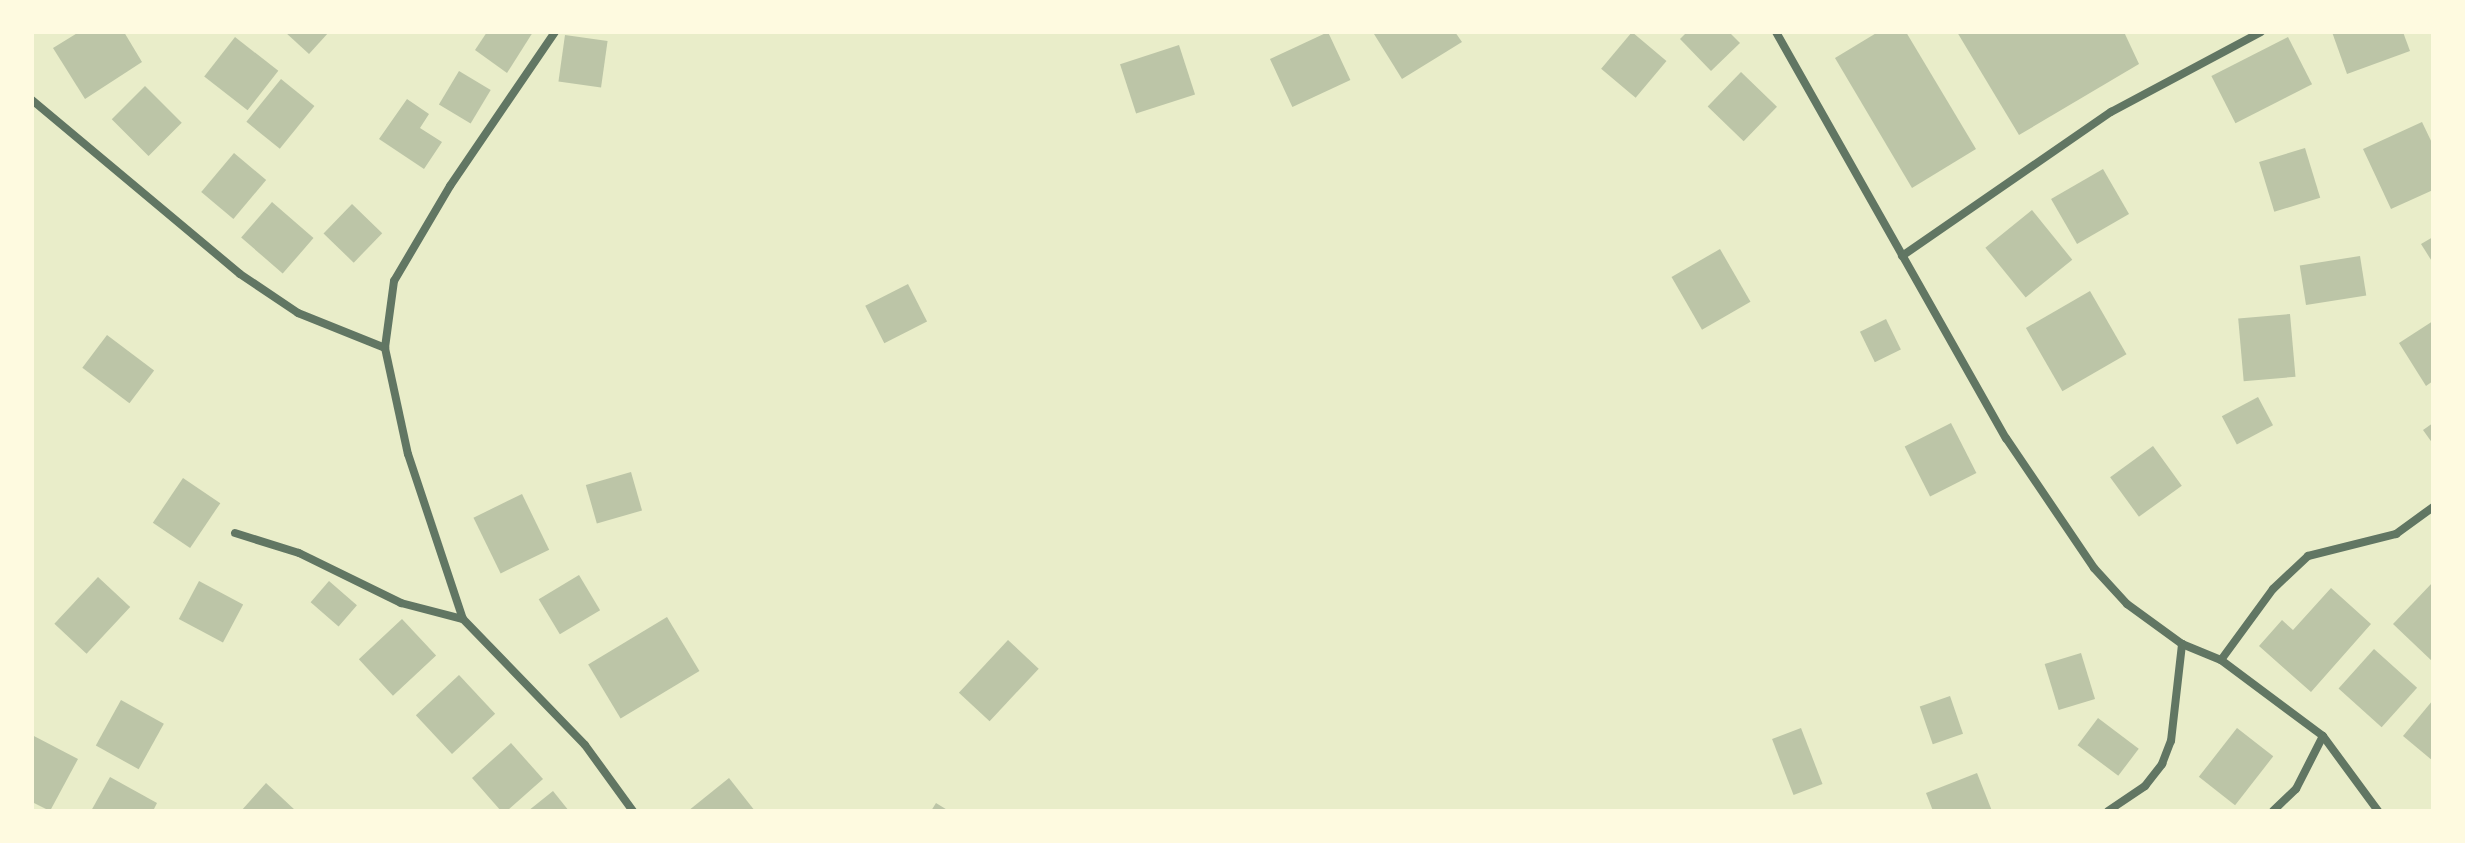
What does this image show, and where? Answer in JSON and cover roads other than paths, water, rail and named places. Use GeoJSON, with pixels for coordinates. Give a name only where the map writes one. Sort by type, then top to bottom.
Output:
{"type":"FeatureCollection","features":[{"type":"Feature","properties":{"kind":"street"},"geometry":{"type":"LineString","coordinates":[[555,32],[450,186],[394,281],[385,348],[408,454],[463,619],[585,745],[633,811]]}},
{"type":"Feature","properties":{"kind":"street"},"geometry":{"type":"LineString","coordinates":[[1776,32],[1902,256],[2060,523],[2127,604],[2182,644],[2221,660],[2323,736],[2378,811]]}},
{"type":"Feature","properties":{"kind":"street"},"geometry":{"type":"LineString","coordinates":[[1902,256],[2111,112],[2261,32]]}},
{"type":"Feature","properties":{"kind":"street"},"geometry":{"type":"LineString","coordinates":[[32,100],[240,274],[298,313],[385,348]]}},
{"type":"Feature","properties":{"kind":"street"},"geometry":{"type":"LineString","coordinates":[[2221,660],[2273,589],[2308,556],[2396,534],[2433,507]]}},
{"type":"Feature","properties":{"kind":"street"},"geometry":{"type":"LineString","coordinates":[[235,533],[299,553],[401,603],[463,619]]}},
{"type":"Feature","properties":{"kind":"street"},"geometry":{"type":"LineString","coordinates":[[2108,811],[2145,786],[2162,764],[2171,741],[2182,644]]}},
{"type":"Feature","properties":{"kind":"street"},"geometry":{"type":"LineString","coordinates":[[2273,811],[2296,789],[2323,736]]}}]}
